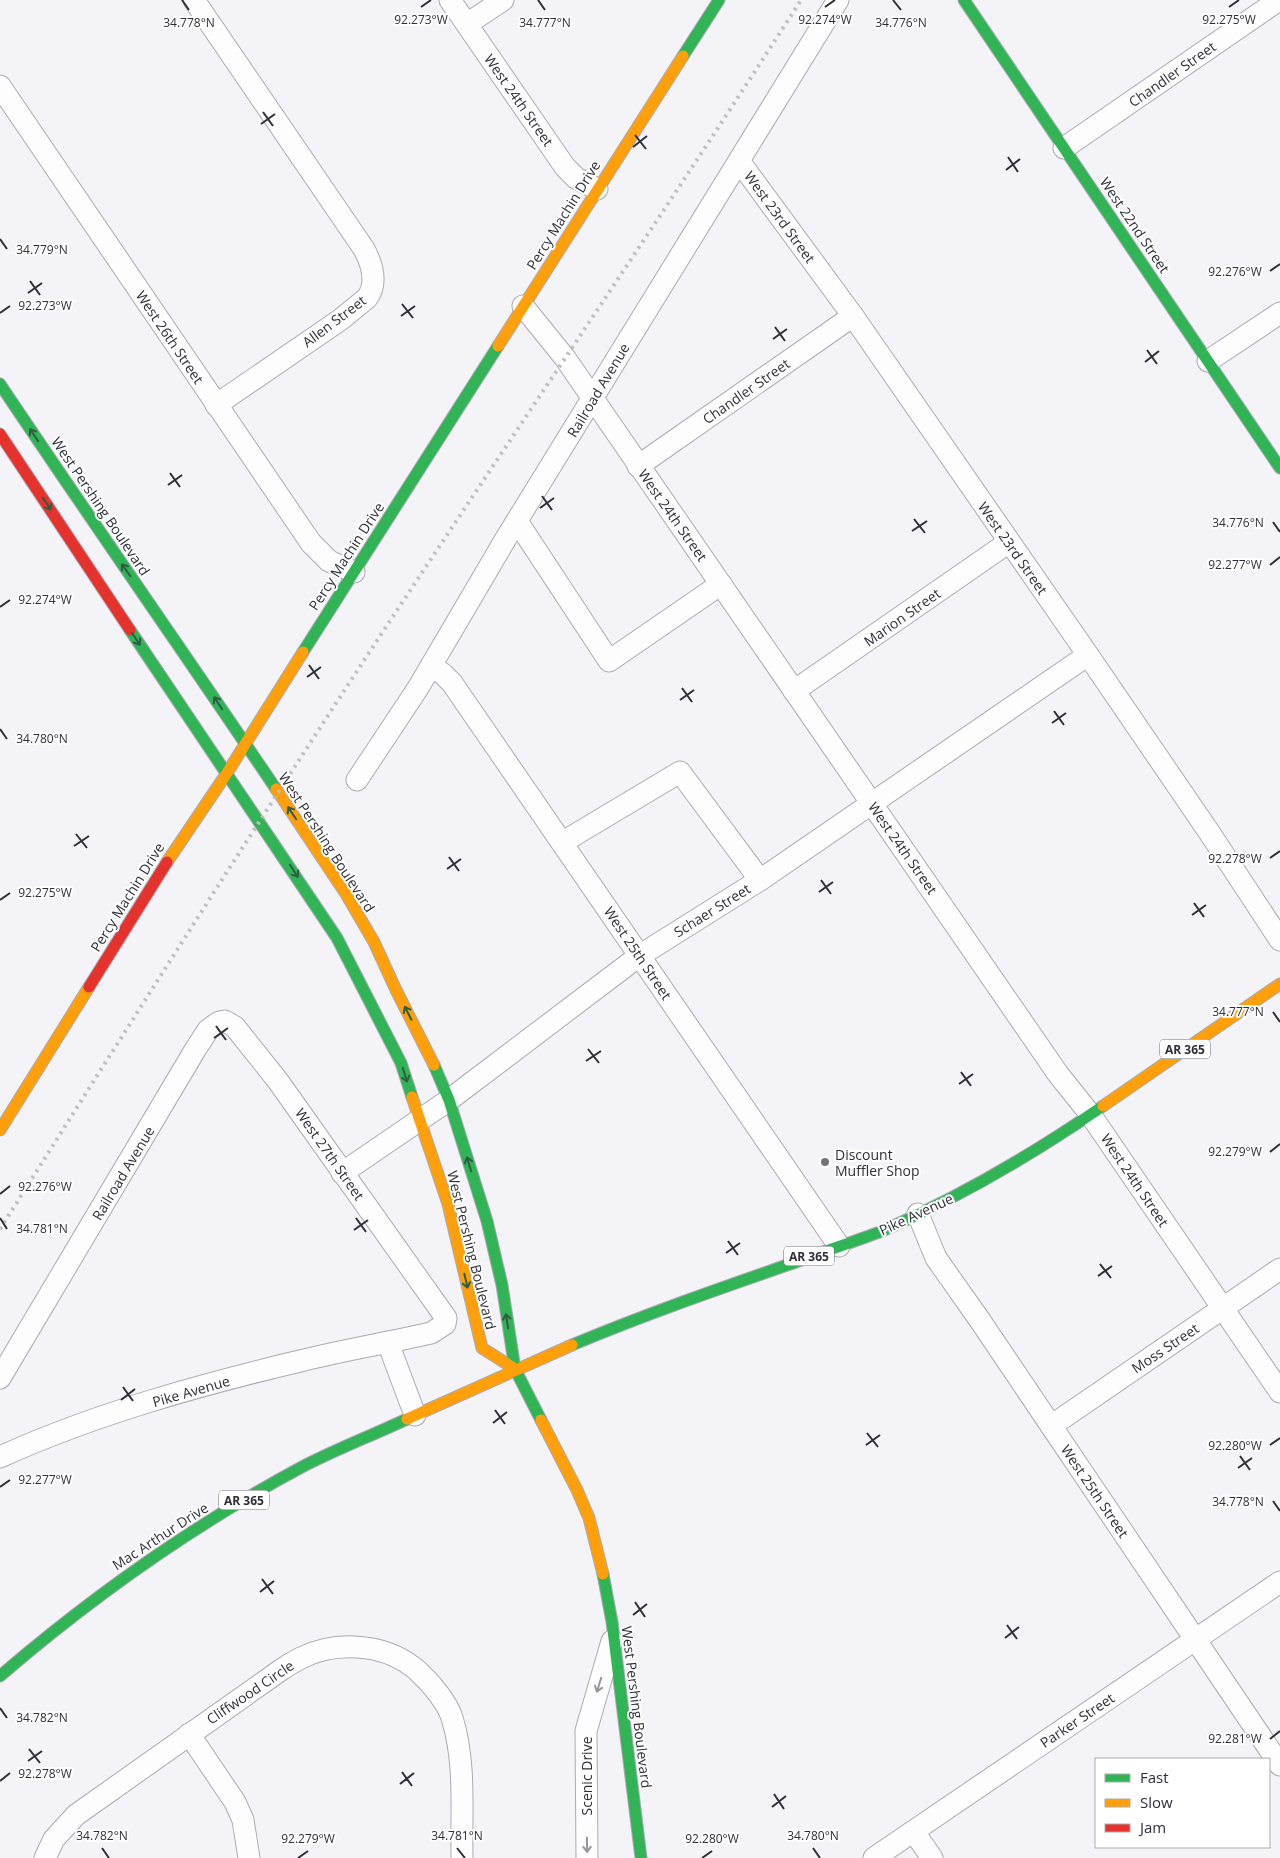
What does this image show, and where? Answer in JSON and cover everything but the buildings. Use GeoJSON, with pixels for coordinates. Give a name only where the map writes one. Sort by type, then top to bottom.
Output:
{"type":"FeatureCollection","features":[{"type":"Feature","properties":{"kind":"main road","name":"Percy Machin Drive"},"geometry":{"type":"LineString","coordinates":[[0,1130],[174,851],[245,744],[719,0]]}},
{"type":"Feature","properties":{"kind":"main road","name":"West 22nd Street"},"geometry":{"type":"LineString","coordinates":[[964,0],[1280,468]]}},
{"type":"Feature","properties":{"kind":"main road","name":"West Pershing Boulevard"},"geometry":{"type":"LineString","coordinates":[[0,384],[346,894],[374,942],[396,990],[431,1057],[449,1100],[487,1221],[502,1285],[515,1369],[577,1490],[589,1518],[604,1572],[641,1858]]}},
{"type":"Feature","properties":{"kind":"main road","name":"West Pershing Boulevard"},"geometry":{"type":"LineString","coordinates":[[0,434],[154,667],[292,869],[336,938],[367,994],[401,1063],[448,1204],[482,1348],[515,1369]]}},
{"type":"Feature","properties":{"kind":"main road","name":"Pike Avenue"},"geometry":{"type":"LineString","coordinates":[[515,1369],[625,1323],[881,1231],[945,1202],[1050,1142],[1280,984]]}},
{"type":"Feature","properties":{"kind":"main road","name":"Mac Arthur Drive"},"geometry":{"type":"LineString","coordinates":[[0,1676],[95,1597],[215,1517],[293,1472],[515,1369]]}},
{"type":"Feature","properties":{"kind":"street","name":"Allen Street"},"geometry":{"type":"LineString","coordinates":[[194,0],[368,256],[374,277],[370,294],[340,320],[216,405]]}},
{"type":"Feature","properties":{"kind":"street","name":"West 24th Street"},"geometry":{"type":"LineString","coordinates":[[450,0],[565,167],[576,178],[597,189]]}},
{"type":"Feature","properties":{"kind":"street"},"geometry":{"type":"LineString","coordinates":[[467,24],[503,0]]}},
{"type":"Feature","properties":{"kind":"street","name":"Railroad Avenue"},"geometry":{"type":"LineString","coordinates":[[357,780],[430,666],[592,398],[838,0]]}},
{"type":"Feature","properties":{"kind":"street","name":"Chandler Street"},"geometry":{"type":"LineString","coordinates":[[1064,148],[1277,3]]}},
{"type":"Feature","properties":{"kind":"street","name":"West 26th Street"},"geometry":{"type":"LineString","coordinates":[[0,86],[311,543],[329,561],[354,572]]}},
{"type":"Feature","properties":{"kind":"street","name":"West 23rd Street"},"geometry":{"type":"LineString","coordinates":[[739,161],[853,316],[1204,824],[1280,940]]}},
{"type":"Feature","properties":{"kind":"street","name":"West 24th Street"},"geometry":{"type":"LineString","coordinates":[[523,306],[565,358],[1058,1074],[1090,1114],[1280,1392]]}},
{"type":"Feature","properties":{"kind":"street"},"geometry":{"type":"LineString","coordinates":[[1208,361],[1280,313]]}},
{"type":"Feature","properties":{"kind":"street","name":"Chandler Street"},"geometry":{"type":"LineString","coordinates":[[638,466],[853,316]]}},
{"type":"Feature","properties":{"kind":"street"},"geometry":{"type":"LineString","coordinates":[[517,521],[609,661],[720,584]]}},
{"type":"Feature","properties":{"kind":"street","name":"Marion Street"},"geometry":{"type":"LineString","coordinates":[[794,691],[1009,542]]}},
{"type":"Feature","properties":{"kind":"street","name":"Schaer Street"},"geometry":{"type":"LineString","coordinates":[[342,1173],[449,1100],[640,956],[760,880],[871,802],[1088,656]]}},
{"type":"Feature","properties":{"kind":"street","name":"West 25th Street"},"geometry":{"type":"LineString","coordinates":[[430,666],[443,674],[452,683],[839,1246]]}},
{"type":"Feature","properties":{"kind":"street"},"geometry":{"type":"LineString","coordinates":[[563,842],[680,772],[760,880]]}},
{"type":"Feature","properties":{"kind":"street","name":"West 27th Street"},"geometry":{"type":"LineString","coordinates":[[219,1022],[225,1021],[236,1026],[278,1081],[446,1318],[446,1324]]}},
{"type":"Feature","properties":{"kind":"street","name":"Railroad Avenue"},"geometry":{"type":"LineString","coordinates":[[0,1378],[195,1050],[208,1030],[219,1022]]}},
{"type":"Feature","properties":{"kind":"street","name":"West 25th Street"},"geometry":{"type":"LineString","coordinates":[[918,1214],[936,1258],[1280,1765]]}},
{"type":"Feature","properties":{"kind":"street","name":"Moss Street"},"geometry":{"type":"LineString","coordinates":[[1051,1426],[1280,1270]]}},
{"type":"Feature","properties":{"kind":"street","name":"Pike Avenue"},"geometry":{"type":"LineString","coordinates":[[0,1457],[64,1431],[196,1388],[301,1360],[430,1333],[446,1324]]}},
{"type":"Feature","properties":{"kind":"street"},"geometry":{"type":"LineString","coordinates":[[388,1342],[415,1415]]}},
{"type":"Feature","properties":{"kind":"street","name":"Parker Street"},"geometry":{"type":"LineString","coordinates":[[874,1858],[1280,1582]]}},
{"type":"Feature","properties":{"kind":"street","name":"Scenic Drive"},"geometry":{"type":"LineString","coordinates":[[587,1858],[586,1731],[613,1638]]}},
{"type":"Feature","properties":{"kind":"street","name":"Cliffwood Circle"},"geometry":{"type":"LineString","coordinates":[[45,1858],[54,1839],[76,1814],[278,1672],[302,1657],[333,1648],[355,1646],[390,1654],[413,1666],[434,1688],[452,1714],[458,1739],[461,1767],[462,1858]]}},
{"type":"Feature","properties":{"kind":"street"},"geometry":{"type":"LineString","coordinates":[[189,1734],[235,1802],[243,1820],[249,1858]]}},
{"type":"Feature","properties":{"kind":"street"},"geometry":{"type":"LineString","coordinates":[[914,1832],[932,1858]]}},
{"type":"Feature","properties":{"kind":"railway"},"geometry":{"type":"LineString","coordinates":[[0,1229],[328,716],[667,206],[801,0]]}},
{"type":"Feature","properties":{"kind":"traffic: fast"},"geometry":{"type":"LineString","coordinates":[[683,56],[719,0]]}},
{"type":"Feature","properties":{"kind":"traffic: fast"},"geometry":{"type":"LineString","coordinates":[[964,0],[1280,468]]}},
{"type":"Feature","properties":{"kind":"traffic: fast"},"geometry":{"type":"LineString","coordinates":[[303,652],[498,346]]}},
{"type":"Feature","properties":{"kind":"traffic: fast"},"geometry":{"type":"LineString","coordinates":[[0,384],[276,789]]}},
{"type":"Feature","properties":{"kind":"traffic: fast"},"geometry":{"type":"LineString","coordinates":[[130,630],[337,938],[401,1063],[412,1097]]}},
{"type":"Feature","properties":{"kind":"traffic: fast"},"geometry":{"type":"LineString","coordinates":[[434,1065],[449,1100],[487,1221],[502,1285],[515,1369],[541,1420]]}},
{"type":"Feature","properties":{"kind":"traffic: fast"},"geometry":{"type":"LineString","coordinates":[[572,1345],[684,1302],[882,1231],[911,1218],[995,1174],[1103,1106]]}},
{"type":"Feature","properties":{"kind":"traffic: fast"},"geometry":{"type":"LineString","coordinates":[[0,1676],[70,1618],[144,1564],[220,1514],[313,1461],[407,1419]]}},
{"type":"Feature","properties":{"kind":"traffic: fast"},"geometry":{"type":"LineString","coordinates":[[603,1574],[612,1622],[641,1858]]}},
{"type":"Feature","properties":{"kind":"traffic: slow"},"geometry":{"type":"LineString","coordinates":[[498,346],[683,56]]}},
{"type":"Feature","properties":{"kind":"traffic: slow"},"geometry":{"type":"LineString","coordinates":[[167,862],[227,773],[303,652]]}},
{"type":"Feature","properties":{"kind":"traffic: slow"},"geometry":{"type":"LineString","coordinates":[[276,789],[346,894],[374,942],[434,1065]]}},
{"type":"Feature","properties":{"kind":"traffic: slow"},"geometry":{"type":"LineString","coordinates":[[1103,1106],[1280,984]]}},
{"type":"Feature","properties":{"kind":"traffic: slow"},"geometry":{"type":"LineString","coordinates":[[0,1130],[89,987]]}},
{"type":"Feature","properties":{"kind":"traffic: slow"},"geometry":{"type":"LineString","coordinates":[[412,1097],[448,1204],[482,1348],[515,1369]]}},
{"type":"Feature","properties":{"kind":"traffic: slow"},"geometry":{"type":"LineString","coordinates":[[407,1419],[572,1345]]}},
{"type":"Feature","properties":{"kind":"traffic: slow"},"geometry":{"type":"LineString","coordinates":[[541,1420],[577,1490],[589,1518],[603,1574]]}},
{"type":"Feature","properties":{"kind":"traffic: jam"},"geometry":{"type":"LineString","coordinates":[[0,434],[130,630]]}},
{"type":"Feature","properties":{"kind":"traffic: jam"},"geometry":{"type":"LineString","coordinates":[[89,987],[167,862]]}},
{"type":"Feature","properties":{"kind":"place","name":"Discount Muffler Shop"},"geometry":{"type":"Point","coordinates":[825,1162]}}]}
